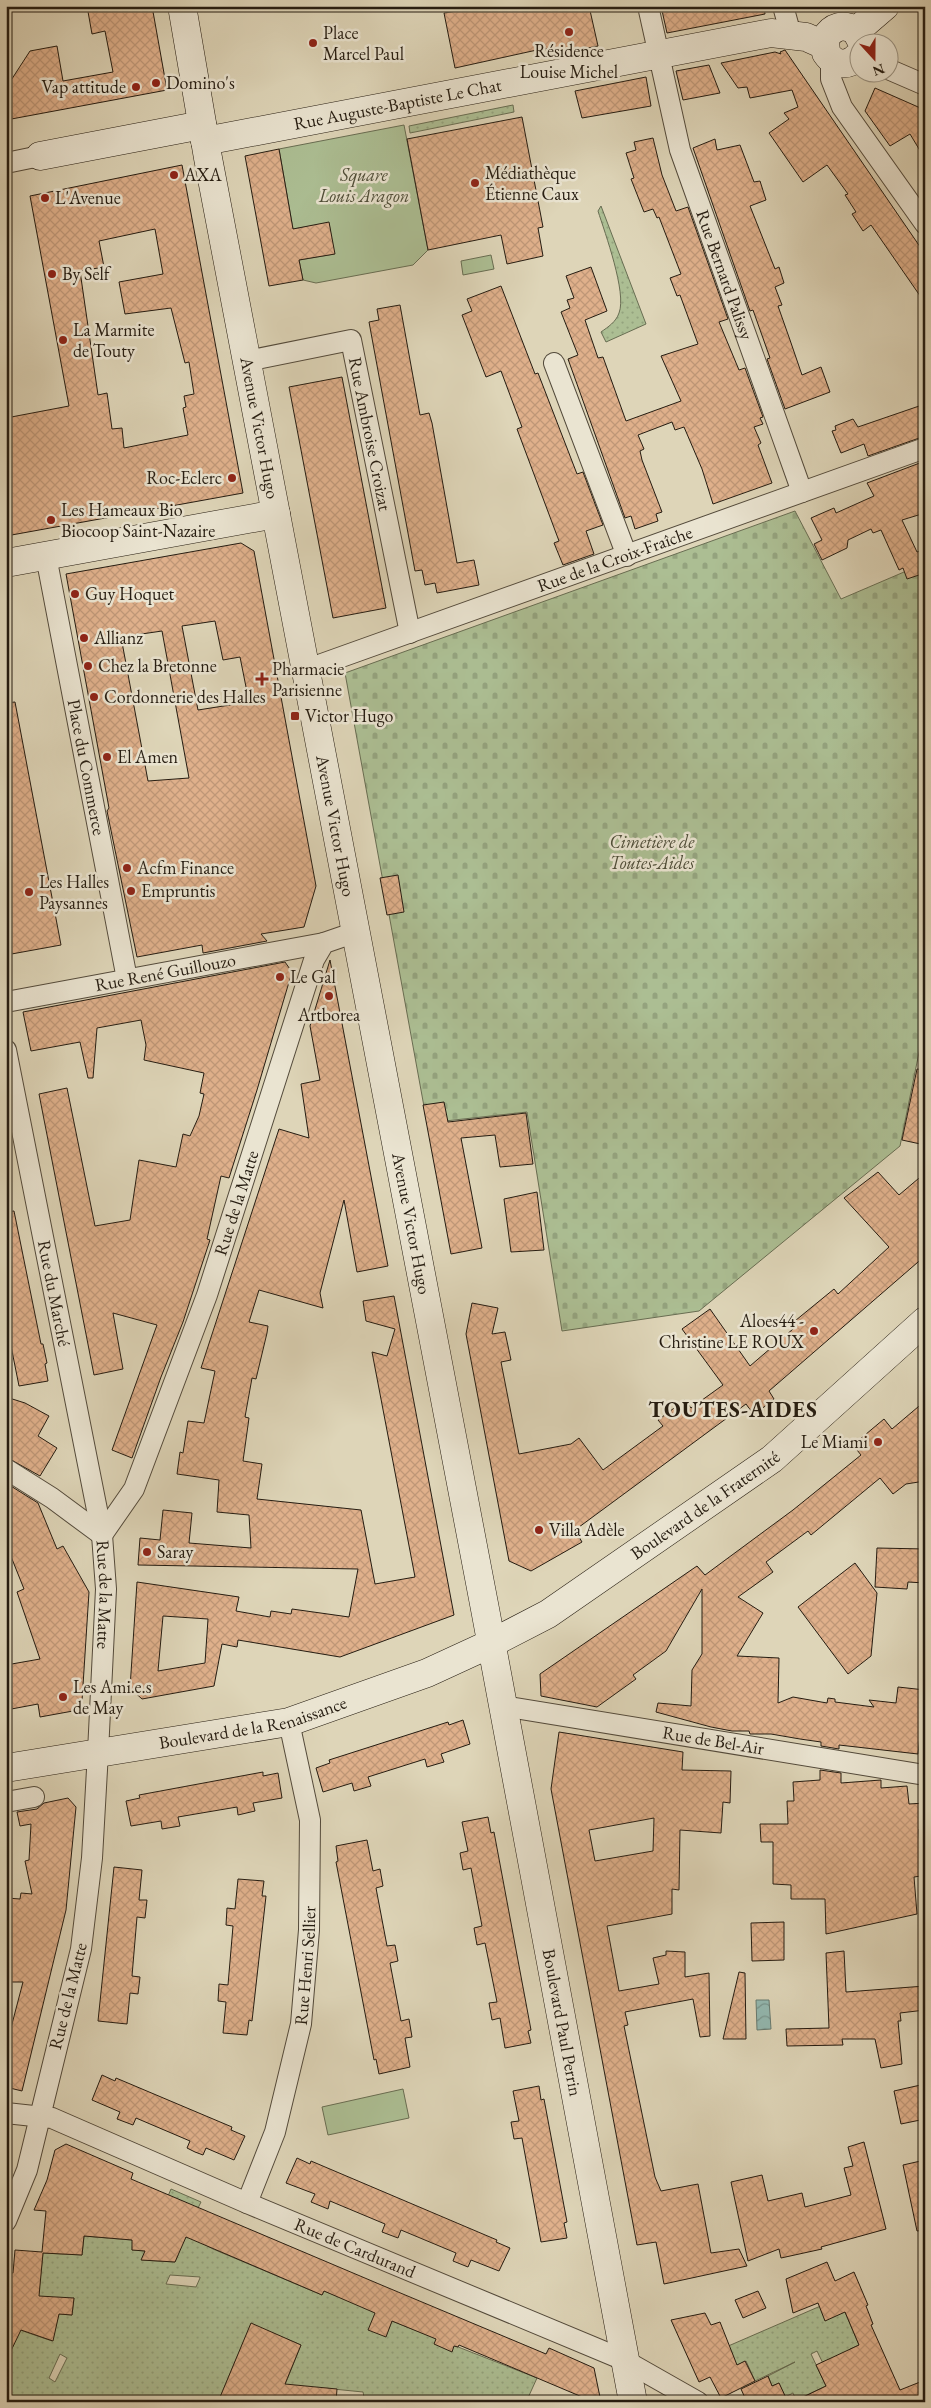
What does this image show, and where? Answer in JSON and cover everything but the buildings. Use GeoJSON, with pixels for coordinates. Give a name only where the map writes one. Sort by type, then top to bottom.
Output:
{"type":"FeatureCollection","features":[{"type":"Feature","properties":{"kind":"street","name":"Avenue Victor Hugo"},"geometry":{"type":"LineString","coordinates":[[182,6],[203,133],[490,1644]]}},
{"type":"Feature","properties":{"kind":"street","name":"Rue Bernard Palissy"},"geometry":{"type":"LineString","coordinates":[[648,6],[680,150],[802,492]]}},
{"type":"Feature","properties":{"kind":"street"},"geometry":{"type":"LineString","coordinates":[[784,6],[791,34]]}},
{"type":"Feature","properties":{"kind":"street"},"geometry":{"type":"LineString","coordinates":[[885,6],[846,50],[831,79],[842,106],[925,224]]}},
{"type":"Feature","properties":{"kind":"street","name":"Rue Auguste-Baptiste Le Chat"},"geometry":{"type":"LineString","coordinates":[[40,156],[203,133],[772,33],[806,37],[846,50]]}},
{"type":"Feature","properties":{"kind":"street"},"geometry":{"type":"LineString","coordinates":[[898,73],[925,85]]}},
{"type":"Feature","properties":{"kind":"street"},"geometry":{"type":"LineString","coordinates":[[6,163],[40,156]]}},
{"type":"Feature","properties":{"kind":"street","name":"Rue Ambroise Croizat"},"geometry":{"type":"LineString","coordinates":[[246,361],[351,340],[410,633]]}},
{"type":"Feature","properties":{"kind":"street"},"geometry":{"type":"LineString","coordinates":[[554,363],[627,556]]}},
{"type":"Feature","properties":{"kind":"street","name":"Rue de la Croix-Fraîche"},"geometry":{"type":"LineString","coordinates":[[305,670],[925,448]]}},
{"type":"Feature","properties":{"kind":"street"},"geometry":{"type":"LineString","coordinates":[[6,563],[276,514]]}},
{"type":"Feature","properties":{"kind":"street","name":"Place du Commerce"},"geometry":{"type":"LineString","coordinates":[[46,556],[126,979]]}},
{"type":"Feature","properties":{"kind":"street"},"geometry":{"type":"LineString","coordinates":[[324,943],[356,932]]}},
{"type":"Feature","properties":{"kind":"street","name":"Rue René Guillouzo"},"geometry":{"type":"LineString","coordinates":[[6,1002],[324,943]]}},
{"type":"Feature","properties":{"kind":"street","name":"Rue de la Matte"},"geometry":{"type":"LineString","coordinates":[[6,2221],[27,2170],[38,2117],[81,1949],[92,1858],[98,1752],[106,1589],[102,1536],[134,1489],[204,1304],[305,983],[314,960],[324,943]]}},
{"type":"Feature","properties":{"kind":"street","name":"Rue du Marché"},"geometry":{"type":"LineString","coordinates":[[6,1050],[102,1536]]}},
{"type":"Feature","properties":{"kind":"street","name":"Boulevard de la Fraternité"},"geometry":{"type":"LineString","coordinates":[[490,1644],[548,1614],[772,1458],[925,1321]]}},
{"type":"Feature","properties":{"kind":"street"},"geometry":{"type":"LineString","coordinates":[[6,1469],[52,1498],[102,1536]]}},
{"type":"Feature","properties":{"kind":"street","name":"Boulevard Paul Perrin"},"geometry":{"type":"LineString","coordinates":[[490,1644],[633,2402]]}},
{"type":"Feature","properties":{"kind":"street","name":"Boulevard de la Renaissance"},"geometry":{"type":"LineString","coordinates":[[6,1768],[289,1722],[427,1673],[490,1644]]}},
{"type":"Feature","properties":{"kind":"street","name":"Rue de Bel-Air"},"geometry":{"type":"LineString","coordinates":[[502,1706],[925,1775]]}},
{"type":"Feature","properties":{"kind":"street","name":"Rue Henri Sellier"},"geometry":{"type":"LineString","coordinates":[[247,2203],[275,2132],[300,2024],[309,1930],[310,1820],[289,1722]]}},
{"type":"Feature","properties":{"kind":"street"},"geometry":{"type":"LineString","coordinates":[[6,1802],[34,1797]]}},
{"type":"Feature","properties":{"kind":"street","name":"Rue de Cardurand"},"geometry":{"type":"LineString","coordinates":[[6,2113],[52,2118],[247,2203],[624,2360],[698,2402]]}},
{"type":"Feature","properties":{"kind":"green space"},"geometry":{"type":"Polygon","coordinates":[[[513,105],[514,112],[410,133],[409,126],[513,105]]]}},
{"type":"Feature","properties":{"kind":"green space","name":"Square Louis Aragon"},"geometry":{"type":"Polygon","coordinates":[[[404,125],[428,250],[413,265],[316,283],[303,280],[299,260],[334,254],[329,223],[293,229],[279,149],[404,125]]]}},
{"type":"Feature","properties":{"kind":"green space"},"geometry":{"type":"Polygon","coordinates":[[[601,206],[646,324],[606,342],[601,332],[616,319],[621,304],[618,278],[598,211],[601,206]]]}},
{"type":"Feature","properties":{"kind":"green space"},"geometry":{"type":"Polygon","coordinates":[[[491,255],[494,269],[463,275],[461,261],[491,255]]]}},
{"type":"Feature","properties":{"kind":"green space","name":"Cimetière de Toutes-Aides"},"geometry":{"type":"Polygon","coordinates":[[[795,511],[841,599],[925,563],[925,1023],[900,1146],[699,1311],[562,1331],[527,1112],[427,1123],[345,673],[795,511]]]}},
{"type":"Feature","properties":{"kind":"green space"},"geometry":{"type":"Polygon","coordinates":[[[403,2089],[409,2118],[328,2135],[322,2107],[403,2089]]]}},
{"type":"Feature","properties":{"kind":"green space"},"geometry":{"type":"Polygon","coordinates":[[[171,2189],[201,2202],[198,2208],[176,2229],[213,2249],[322,2295],[324,2291],[376,2311],[386,2336],[392,2321],[537,2378],[527,2400],[497,2397],[495,2402],[365,2402],[363,2392],[323,2388],[278,2402],[301,2345],[251,2324],[218,2402],[6,2402],[6,2360],[14,2344],[6,2341],[20,2330],[52,2341],[59,2314],[72,2315],[74,2298],[37,2309],[43,2253],[82,2255],[84,2236],[132,2240],[158,2220],[171,2189]],[[133,2240],[132,2250],[145,2251],[142,2260],[175,2262],[178,2255],[149,2242],[133,2240]],[[170,2275],[166,2284],[196,2287],[200,2277],[170,2275]],[[60,2354],[49,2378],[55,2382],[67,2358],[60,2354]]]}},
{"type":"Feature","properties":{"kind":"green space"},"geometry":{"type":"Polygon","coordinates":[[[839,2298],[859,2345],[850,2349],[857,2363],[833,2384],[817,2351],[811,2354],[826,2386],[796,2400],[793,2393],[785,2397],[779,2383],[772,2386],[768,2376],[795,2362],[755,2381],[746,2361],[735,2366],[726,2347],[839,2298]]]}},
{"type":"Feature","properties":{"kind":"water"},"geometry":{"type":"Polygon","coordinates":[[[756,2000],[769,2000],[771,2029],[757,2030],[756,2000]]]}},
{"type":"Feature","properties":{"kind":"place","name":"Résidence Louise Michel"},"geometry":{"type":"Point","coordinates":[569,32]}},
{"type":"Feature","properties":{"kind":"place","name":"Place Marcel Paul"},"geometry":{"type":"Point","coordinates":[313,43]}},
{"type":"Feature","properties":{"kind":"place","name":"Domino's"},"geometry":{"type":"Point","coordinates":[156,83]}},
{"type":"Feature","properties":{"kind":"place","name":"Vap attitude"},"geometry":{"type":"Point","coordinates":[136,87]}},
{"type":"Feature","properties":{"kind":"place","name":"AXA"},"geometry":{"type":"Point","coordinates":[174,175]}},
{"type":"Feature","properties":{"kind":"place","name":"Médiathèque Étienne Caux"},"geometry":{"type":"Point","coordinates":[475,183]}},
{"type":"Feature","properties":{"kind":"place","name":"L'Avenue"},"geometry":{"type":"Point","coordinates":[45,198]}},
{"type":"Feature","properties":{"kind":"place","name":"By Self"},"geometry":{"type":"Point","coordinates":[52,274]}},
{"type":"Feature","properties":{"kind":"place","name":"La Marmite de Touty"},"geometry":{"type":"Point","coordinates":[63,340]}},
{"type":"Feature","properties":{"kind":"place","name":"Roc-Eclerc"},"geometry":{"type":"Point","coordinates":[232,478]}},
{"type":"Feature","properties":{"kind":"place","name":"Les Hameaux Bio Biocoop Saint-Nazaire"},"geometry":{"type":"Point","coordinates":[51,520]}},
{"type":"Feature","properties":{"kind":"place","name":"Guy Hoquet"},"geometry":{"type":"Point","coordinates":[75,594]}},
{"type":"Feature","properties":{"kind":"place","name":"Allianz"},"geometry":{"type":"Point","coordinates":[84,638]}},
{"type":"Feature","properties":{"kind":"place","name":"Chez la Bretonne"},"geometry":{"type":"Point","coordinates":[88,666]}},
{"type":"Feature","properties":{"kind":"place","name":"Pharmacie Parisienne"},"geometry":{"type":"Point","coordinates":[262,679]}},
{"type":"Feature","properties":{"kind":"place","name":"Cordonnerie des Halles"},"geometry":{"type":"Point","coordinates":[94,697]}},
{"type":"Feature","properties":{"kind":"place","name":"Victor Hugo"},"geometry":{"type":"Point","coordinates":[295,716]}},
{"type":"Feature","properties":{"kind":"place","name":"El Amen"},"geometry":{"type":"Point","coordinates":[107,757]}},
{"type":"Feature","properties":{"kind":"place","name":"Acfm Finance"},"geometry":{"type":"Point","coordinates":[127,868]}},
{"type":"Feature","properties":{"kind":"place","name":"Empruntis"},"geometry":{"type":"Point","coordinates":[131,891]}},
{"type":"Feature","properties":{"kind":"place","name":"Les Halles Paysannes"},"geometry":{"type":"Point","coordinates":[29,892]}},
{"type":"Feature","properties":{"kind":"place","name":"Le Gal"},"geometry":{"type":"Point","coordinates":[280,977]}},
{"type":"Feature","properties":{"kind":"place","name":"Artborea"},"geometry":{"type":"Point","coordinates":[329,996]}},
{"type":"Feature","properties":{"kind":"place","name":"Aloes44 - Christine LE ROUX"},"geometry":{"type":"Point","coordinates":[814,1331]}},
{"type":"Feature","properties":{"kind":"place","name":"Le Miami"},"geometry":{"type":"Point","coordinates":[878,1442]}},
{"type":"Feature","properties":{"kind":"place","name":"Villa Adèle"},"geometry":{"type":"Point","coordinates":[539,1530]}},
{"type":"Feature","properties":{"kind":"place","name":"Saray"},"geometry":{"type":"Point","coordinates":[147,1552]}},
{"type":"Feature","properties":{"kind":"place","name":"Les Ami.e.s de May"},"geometry":{"type":"Point","coordinates":[63,1697]}},
{"type":"Feature","properties":{"kind":"district","name":"TOUTES-AIDES"},"geometry":{"type":"Point","coordinates":[733,1409]}}]}
